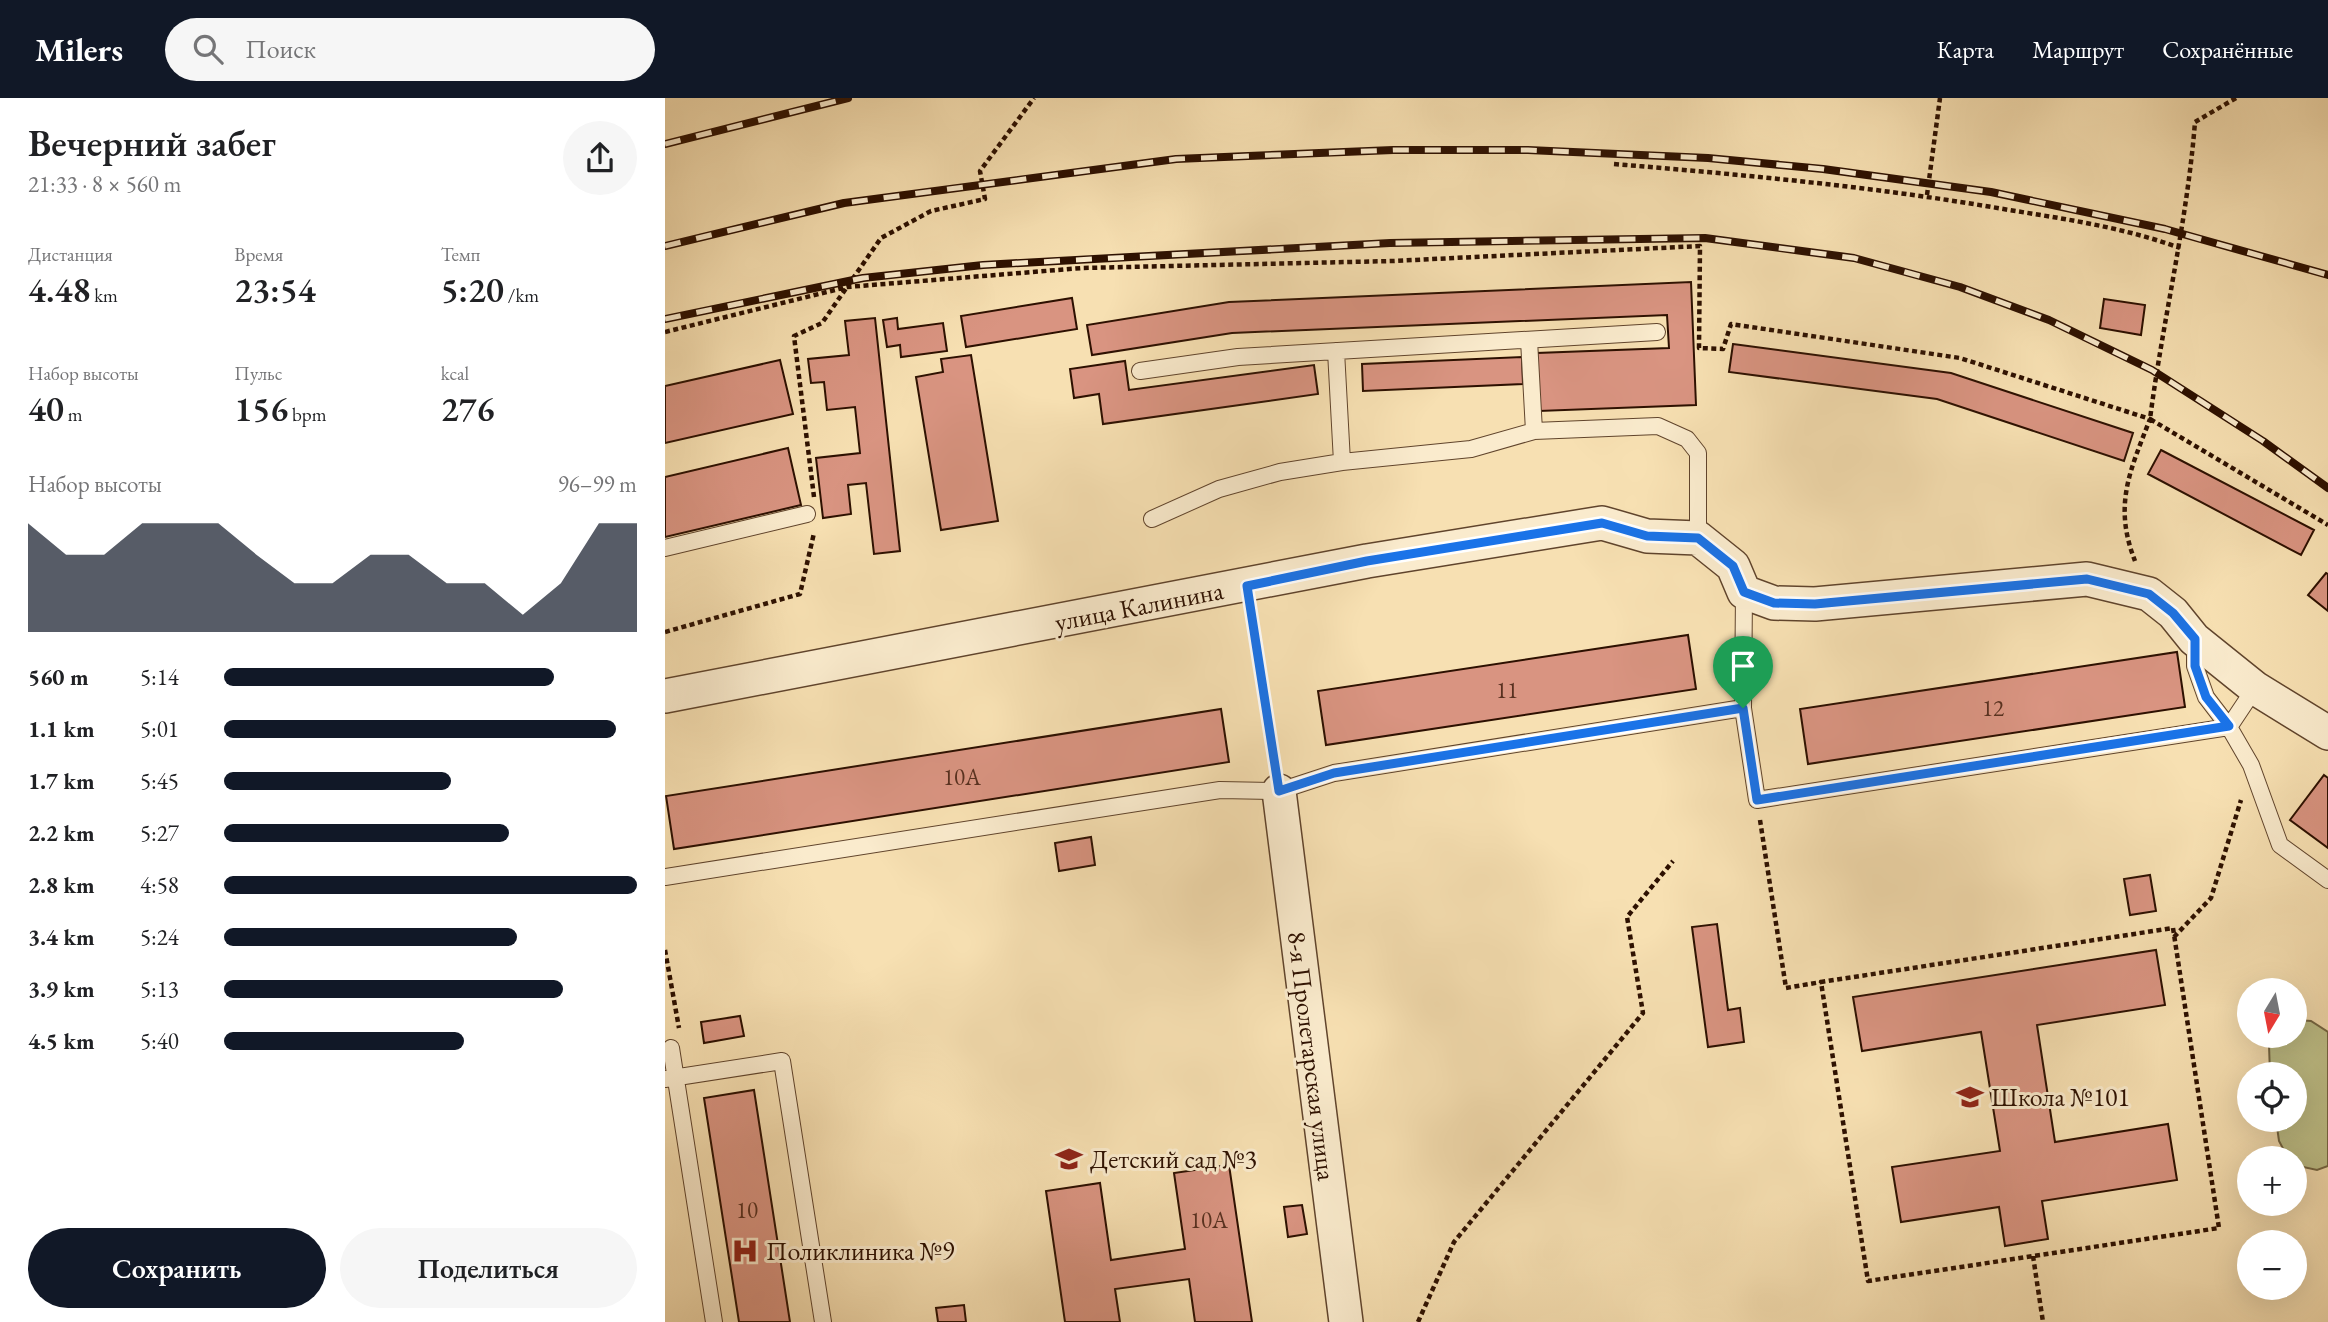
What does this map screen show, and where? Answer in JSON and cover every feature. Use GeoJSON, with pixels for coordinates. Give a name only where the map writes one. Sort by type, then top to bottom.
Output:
{"type":"FeatureCollection","features":[{"type":"Feature","properties":{"kind":"street","name":"улица Калинина"},"geometry":{"type":"LineString","coordinates":[[665,696],[1367,561],[1602,523],[1647,536],[1698,538]]}},
{"type":"Feature","properties":{"kind":"street"},"geometry":{"type":"LineString","coordinates":[[1698,538],[1733,566],[1744,592],[1774,603],[1815,604],[2087,579],[2149,594],[2173,613],[2195,639],[2255,688],[2328,733]]}},
{"type":"Feature","properties":{"kind":"street","name":"8-я Пролетарская улица"},"geometry":{"type":"LineString","coordinates":[[1279,791],[1346,1322]]}},
{"type":"Feature","properties":{"kind":"lane"},"geometry":{"type":"LineString","coordinates":[[1140,371],[1238,357],[1657,332]]}},
{"type":"Feature","properties":{"kind":"lane"},"geometry":{"type":"LineString","coordinates":[[1529,340],[1534,430]]}},
{"type":"Feature","properties":{"kind":"lane"},"geometry":{"type":"LineString","coordinates":[[1336,351],[1342,461]]}},
{"type":"Feature","properties":{"kind":"lane"},"geometry":{"type":"LineString","coordinates":[[1152,519],[1219,489],[1280,472],[1342,461],[1471,449],[1534,430],[1658,426],[1687,439],[1698,453],[1698,538]]}},
{"type":"Feature","properties":{"kind":"lane"},"geometry":{"type":"LineString","coordinates":[[665,548],[811,510]]}},
{"type":"Feature","properties":{"kind":"lane"},"geometry":{"type":"LineString","coordinates":[[1744,592],[1743,708],[1757,800],[2229,726],[2255,688]]}},
{"type":"Feature","properties":{"kind":"lane"},"geometry":{"type":"LineString","coordinates":[[2195,639],[2195,666],[2206,697],[2229,726],[2251,765],[2280,845],[2328,880]]}},
{"type":"Feature","properties":{"kind":"lane"},"geometry":{"type":"LineString","coordinates":[[665,877],[1220,790],[1279,791],[1334,773],[1743,708]]}},
{"type":"Feature","properties":{"kind":"lane"},"geometry":{"type":"LineString","coordinates":[[671,1048],[670,1078],[714,1322]]}},
{"type":"Feature","properties":{"kind":"lane"},"geometry":{"type":"LineString","coordinates":[[670,1078],[782,1060],[823,1322]]}},
{"type":"Feature","properties":{"kind":"path"},"geometry":{"type":"LineString","coordinates":[[811,510],[794,336],[822,323],[881,238],[931,211],[985,200],[980,171],[1034,98]]}},
{"type":"Feature","properties":{"kind":"path"},"geometry":{"type":"LineString","coordinates":[[1927,195],[1940,98]]}},
{"type":"Feature","properties":{"kind":"path"},"geometry":{"type":"LineString","coordinates":[[2237,98],[2195,122],[2189,195],[2159,352],[2150,419],[2328,525]]}},
{"type":"Feature","properties":{"kind":"path"},"geometry":{"type":"LineString","coordinates":[[1614,164],[1927,195],[2157,239],[2180,248]]}},
{"type":"Feature","properties":{"kind":"path"},"geometry":{"type":"LineString","coordinates":[[665,632],[800,594],[814,531]]}},
{"type":"Feature","properties":{"kind":"path"},"geometry":{"type":"LineString","coordinates":[[1247,586],[1279,791]]}},
{"type":"Feature","properties":{"kind":"path"},"geometry":{"type":"LineString","coordinates":[[2174,937],[2211,898],[2251,765]]}},
{"type":"Feature","properties":{"kind":"path"},"geometry":{"type":"LineString","coordinates":[[1757,800],[1786,988],[1821,982],[2172,929],[2218,1228],[1868,1281],[1821,982]]}},
{"type":"Feature","properties":{"kind":"path"},"geometry":{"type":"LineString","coordinates":[[1419,1322],[1454,1242],[1643,1013],[1627,917],[1673,861]]}},
{"type":"Feature","properties":{"kind":"path"},"geometry":{"type":"LineString","coordinates":[[2033,1256],[2043,1322]]}},
{"type":"Feature","properties":{"kind":"green space"},"geometry":{"type":"Polygon","coordinates":[[[2307,1021],[2328,1032],[2328,1166],[2317,1170],[2307,1168],[2307,1146],[2282,1146],[2279,1141],[2278,1132],[2307,1132],[2307,1062],[2270,1062],[2269,1048],[2307,1048],[2307,1021]]]}},
{"type":"Feature","properties":{"kind":"building"},"geometry":{"type":"Polygon","coordinates":[[[1691,282],[1696,405],[1539,411],[1537,353],[1669,348],[1667,315],[1232,333],[1092,355],[1087,325],[1229,302],[1691,282]]]}},
{"type":"Feature","properties":{"kind":"building"},"geometry":{"type":"Polygon","coordinates":[[[1072,298],[1077,329],[966,347],[961,316],[1072,298]]]}},
{"type":"Feature","properties":{"kind":"building"},"geometry":{"type":"Polygon","coordinates":[[[2104,299],[2145,305],[2141,335],[2100,328],[2104,299]]]}},
{"type":"Feature","properties":{"kind":"building"},"geometry":{"type":"Polygon","coordinates":[[[875,318],[900,551],[874,554],[866,483],[848,485],[851,514],[823,518],[816,458],[860,453],[855,407],[827,410],[824,382],[811,383],[808,359],[849,355],[845,321],[875,318]]]}},
{"type":"Feature","properties":{"kind":"building"},"geometry":{"type":"Polygon","coordinates":[[[897,318],[898,329],[943,323],[947,351],[901,357],[900,345],[887,347],[883,320],[897,318]]]}},
{"type":"Feature","properties":{"kind":"building"},"geometry":{"type":"Polygon","coordinates":[[[1733,344],[1951,373],[2133,433],[2124,461],[1937,399],[1729,372],[1733,344]]]}},
{"type":"Feature","properties":{"kind":"building"},"geometry":{"type":"Polygon","coordinates":[[[971,355],[998,521],[941,530],[916,377],[943,372],[941,359],[971,355]]]}},
{"type":"Feature","properties":{"kind":"building"},"geometry":{"type":"Polygon","coordinates":[[[1522,357],[1523,384],[1363,391],[1362,364],[1522,357]]]}},
{"type":"Feature","properties":{"kind":"building"},"geometry":{"type":"Polygon","coordinates":[[[780,360],[793,414],[665,443],[665,386],[780,360]]]}},
{"type":"Feature","properties":{"kind":"building"},"geometry":{"type":"Polygon","coordinates":[[[1125,361],[1129,390],[1314,365],[1318,394],[1103,424],[1099,394],[1074,398],[1070,369],[1125,361]]]}},
{"type":"Feature","properties":{"kind":"building"},"geometry":{"type":"Polygon","coordinates":[[[788,448],[801,505],[665,537],[665,477],[788,448]]]}},
{"type":"Feature","properties":{"kind":"building"},"geometry":{"type":"Polygon","coordinates":[[[2161,450],[2314,530],[2301,555],[2148,474],[2161,450]]]}},
{"type":"Feature","properties":{"kind":"building"},"geometry":{"type":"Polygon","coordinates":[[[2326,573],[2328,574],[2328,611],[2308,595],[2326,573]]]}},
{"type":"Feature","properties":{"kind":"building"},"geometry":{"type":"Polygon","coordinates":[[[1688,635],[1696,689],[1326,745],[1318,691],[1688,635]]]}},
{"type":"Feature","properties":{"kind":"building"},"geometry":{"type":"Polygon","coordinates":[[[2177,652],[2185,707],[1808,764],[1800,709],[2177,652]]]}},
{"type":"Feature","properties":{"kind":"building"},"geometry":{"type":"Polygon","coordinates":[[[1221,709],[1229,762],[674,849],[666,796],[1221,709]]]}},
{"type":"Feature","properties":{"kind":"building"},"geometry":{"type":"Polygon","coordinates":[[[2324,775],[2328,778],[2328,848],[2290,820],[2324,775]]]}},
{"type":"Feature","properties":{"kind":"building"},"geometry":{"type":"Polygon","coordinates":[[[1091,837],[1095,865],[1059,871],[1055,843],[1091,837]]]}},
{"type":"Feature","properties":{"kind":"building"},"geometry":{"type":"Polygon","coordinates":[[[2150,875],[2156,911],[2130,915],[2124,879],[2150,875]]]}},
{"type":"Feature","properties":{"kind":"building"},"geometry":{"type":"Polygon","coordinates":[[[1717,924],[1728,1010],[1740,1008],[1744,1042],[1708,1047],[1692,927],[1717,924]]]}},
{"type":"Feature","properties":{"kind":"building"},"geometry":{"type":"Polygon","coordinates":[[[2156,950],[2165,1005],[2037,1025],[2055,1142],[2168,1124],[2177,1180],[2042,1201],[2048,1239],[2005,1246],[1999,1207],[1901,1222],[1892,1167],[2000,1151],[1981,1032],[1862,1051],[1853,997],[2156,950]]]}},
{"type":"Feature","properties":{"kind":"building"},"geometry":{"type":"Polygon","coordinates":[[[740,1016],[744,1036],[704,1043],[701,1022],[740,1016]]]}},
{"type":"Feature","properties":{"kind":"building"},"geometry":{"type":"Polygon","coordinates":[[[754,1090],[790,1322],[739,1322],[704,1098],[754,1090]]]}},
{"type":"Feature","properties":{"kind":"building"},"geometry":{"type":"Polygon","coordinates":[[[1229,1165],[1252,1322],[1195,1322],[1189,1279],[1115,1289],[1120,1322],[1065,1322],[1046,1191],[1100,1183],[1111,1260],[1185,1249],[1174,1173],[1229,1165]]]}},
{"type":"Feature","properties":{"kind":"building"},"geometry":{"type":"Polygon","coordinates":[[[1302,1205],[1307,1234],[1288,1237],[1284,1207],[1302,1205]]]}},
{"type":"Feature","properties":{"kind":"building"},"geometry":{"type":"Polygon","coordinates":[[[964,1305],[966,1322],[938,1322],[936,1308],[964,1305]]]}},
{"type":"Feature","properties":{"kind":"railway"},"geometry":{"type":"LineString","coordinates":[[665,144],[848,98]]}},
{"type":"Feature","properties":{"kind":"railway"},"geometry":{"type":"LineString","coordinates":[[665,246],[844,203],[1176,159],[1393,150],[1528,150],[1708,158],[1823,169],[1991,192],[2165,229],[2328,275]]}},
{"type":"Feature","properties":{"kind":"railway"},"geometry":{"type":"LineString","coordinates":[[665,319],[863,278],[983,265],[1390,243],[1705,238],[1854,258],[1960,287],[2049,320],[2152,370],[2263,441],[2328,488]]}},
{"type":"Feature","properties":{"kind":"place","name":"Школа №101"},"geometry":{"type":"Point","coordinates":[1970,1097]}},
{"type":"Feature","properties":{"kind":"place","name":"Детский сад №3"},"geometry":{"type":"Point","coordinates":[1069,1159]}},
{"type":"Feature","properties":{"kind":"place","name":"Поликлиника №9"},"geometry":{"type":"Point","coordinates":[745,1251]}},
{"type":"Feature","properties":{"kind":"route"},"geometry":{"type":"LineString","coordinates":[[1602,523],[1647,536],[1698,538],[1733,566],[1744,592],[1774,603],[1815,604],[2087,579],[2149,594],[2173,613],[2195,639],[2195,666],[2206,697],[2229,726],[1757,800],[1743,708],[1334,773],[1279,791],[1247,586],[1367,561],[1602,523]]}}]}
